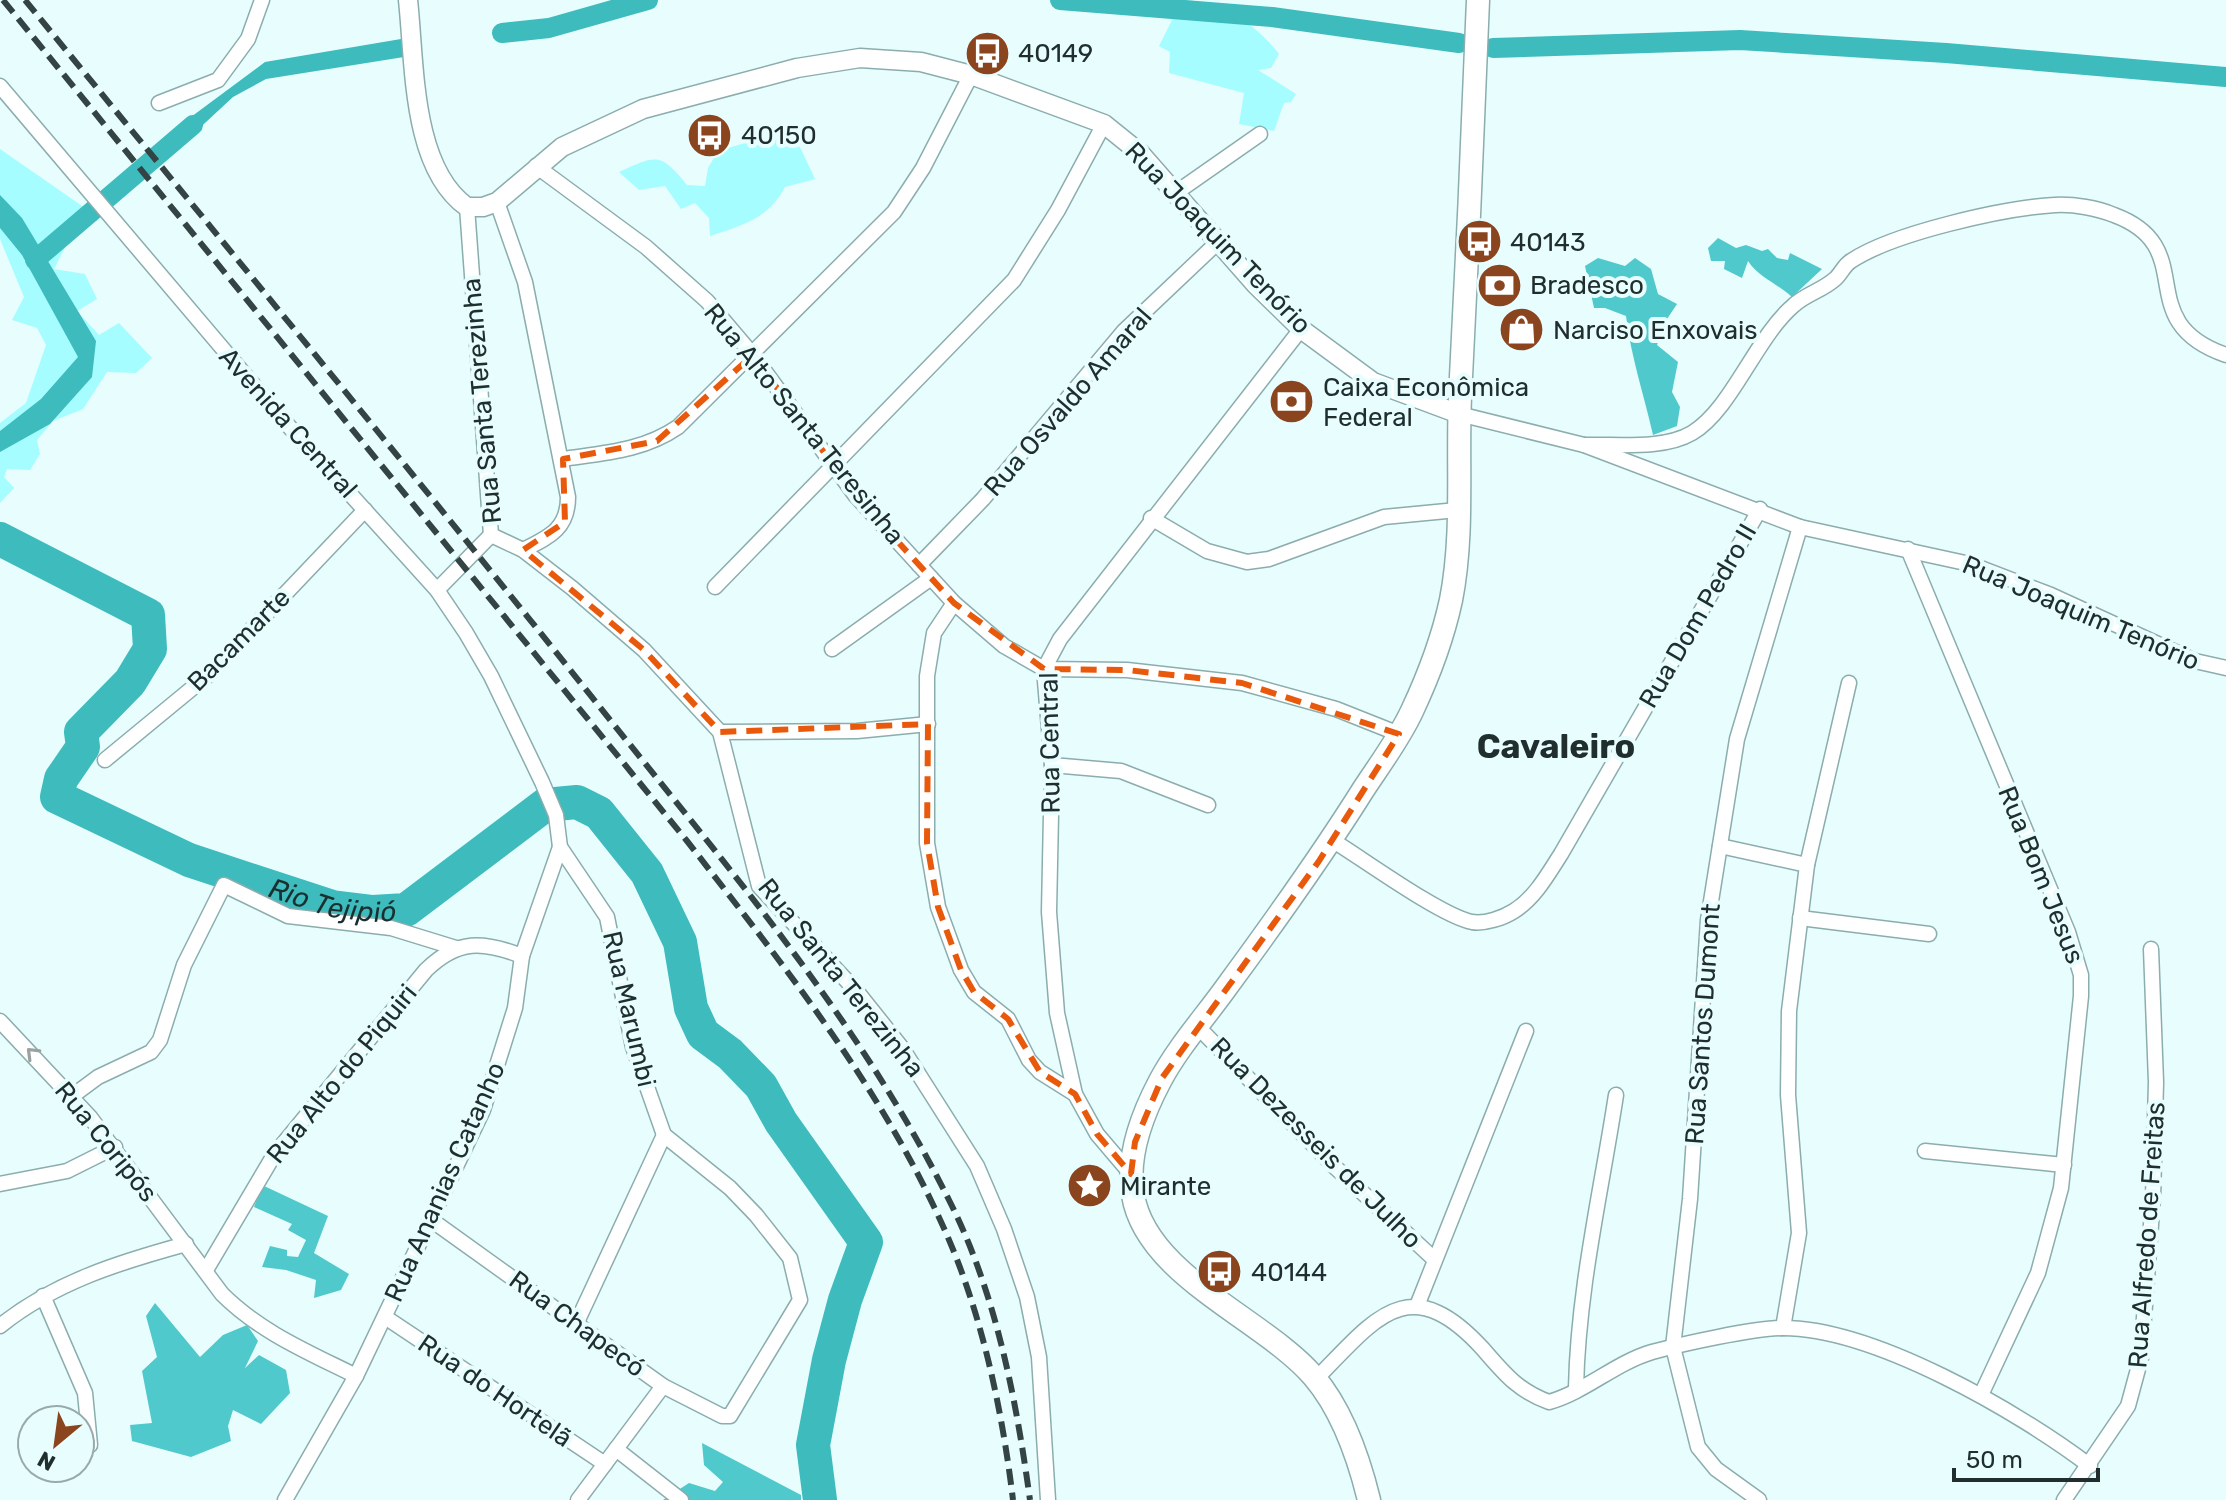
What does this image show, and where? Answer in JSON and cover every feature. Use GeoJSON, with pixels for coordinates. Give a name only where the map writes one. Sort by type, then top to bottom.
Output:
{"type":"FeatureCollection","features":[{"type":"Feature","properties":{"kind":"main road"},"geometry":{"type":"LineString","coordinates":[[1369,1500],[1362,1471],[1341,1422],[1316,1379],[1288,1353],[1195,1282],[1166,1254],[1144,1224],[1133,1198],[1131,1174],[1135,1142],[1145,1112],[1162,1078],[1332,840],[1399,734],[1427,672],[1451,600],[1457,560],[1459,414],[1478,0]]}},
{"type":"Feature","properties":{"kind":"street"},"geometry":{"type":"LineString","coordinates":[[159,103],[218,80],[248,39],[262,0]]}},
{"type":"Feature","properties":{"kind":"street"},"geometry":{"type":"LineString","coordinates":[[408,0],[427,148],[439,180],[467,207],[483,207],[497,202],[525,282],[563,459],[568,497],[565,522],[557,532],[523,550]]}},
{"type":"Feature","properties":{"kind":"street","name":"Rua Joaquim Tenório"},"geometry":{"type":"LineString","coordinates":[[497,202],[536,166],[596,128],[643,109],[797,68],[860,58],[921,62],[971,75],[1104,124],[1140,153],[1256,285],[1301,329],[1373,382],[1459,414],[1584,445],[1760,509],[1800,527],[1908,549],[2002,576],[2195,661],[2226,668]]}},
{"type":"Feature","properties":{"kind":"street"},"geometry":{"type":"LineString","coordinates":[[563,459],[657,441],[678,427],[894,212],[923,168],[971,75]]}},
{"type":"Feature","properties":{"kind":"street","name":"Avenida Central"},"geometry":{"type":"LineString","coordinates":[[0,86],[109,216],[437,590],[491,676],[542,782]]}},
{"type":"Feature","properties":{"kind":"street"},"geometry":{"type":"LineString","coordinates":[[715,587],[1014,280],[1044,235],[1104,124]]}},
{"type":"Feature","properties":{"kind":"street"},"geometry":{"type":"LineString","coordinates":[[1177,192],[1260,134]]}},
{"type":"Feature","properties":{"kind":"street","name":"Rua Alto Santa Teresinha"},"geometry":{"type":"LineString","coordinates":[[536,166],[676,271],[753,355],[855,495],[954,603],[1004,646],[1044,669],[1127,670],[1242,683],[1336,709],[1399,734]]}},
{"type":"Feature","properties":{"kind":"street"},"geometry":{"type":"LineString","coordinates":[[1584,445],[1669,440],[1691,433],[1718,405],[1794,305],[1835,279],[1848,262],[1878,248],[1944,227],[2019,209],[2058,205],[2089,208],[2116,216],[2146,232],[2161,254],[2167,274],[2167,301],[2177,324],[2195,340],[2226,355]]}},
{"type":"Feature","properties":{"kind":"street","name":"Rua Santa Terezinha"},"geometry":{"type":"LineString","coordinates":[[467,207],[491,535],[523,550],[644,650],[720,732],[759,886],[859,994],[902,1048],[977,1166],[1004,1229],[1027,1297],[1039,1357],[1048,1500]]}},
{"type":"Feature","properties":{"kind":"street","name":"Rua Osvaldo Amaral"},"geometry":{"type":"LineString","coordinates":[[919,565],[983,499],[1124,331],[1219,241]]}},
{"type":"Feature","properties":{"kind":"street","name":"Rua Central"},"geometry":{"type":"LineString","coordinates":[[1131,1174],[1097,1134],[1075,1094],[1057,1013],[1051,964],[1052,765],[1044,669],[1060,639],[1151,518],[1301,329]]}},
{"type":"Feature","properties":{"kind":"street","name":"Rua Dom Pedro II"},"geometry":{"type":"LineString","coordinates":[[1332,840],[1449,913],[1474,922],[1497,919],[1514,912],[1529,900],[1561,854],[1760,509]]}},
{"type":"Feature","properties":{"kind":"street","name":"Bacamarte"},"geometry":{"type":"LineString","coordinates":[[105,760],[207,676],[365,510]]}},
{"type":"Feature","properties":{"kind":"street"},"geometry":{"type":"LineString","coordinates":[[1151,518],[1207,551],[1247,562],[1269,559],[1384,517],[1457,510]]}},
{"type":"Feature","properties":{"kind":"street","name":"Rua Santos Dumont"},"geometry":{"type":"LineString","coordinates":[[1759,1500],[1716,1469],[1698,1447],[1673,1347],[1690,1199],[1708,920],[1737,739],[1800,527]]}},
{"type":"Feature","properties":{"kind":"street"},"geometry":{"type":"LineString","coordinates":[[437,590],[491,535]]}},
{"type":"Feature","properties":{"kind":"street","name":"Rua Bom Jesus"},"geometry":{"type":"LineString","coordinates":[[1908,549],[2077,955],[2081,996],[2064,1165],[2055,1218],[2038,1273],[1981,1395]]}},
{"type":"Feature","properties":{"kind":"street"},"geometry":{"type":"LineString","coordinates":[[832,649],[931,578]]}},
{"type":"Feature","properties":{"kind":"street"},"geometry":{"type":"LineString","coordinates":[[954,603],[934,633],[928,652],[927,843],[938,907],[961,970],[974,992],[1008,1019],[1029,1060],[1040,1072],[1075,1094]]}},
{"type":"Feature","properties":{"kind":"street"},"geometry":{"type":"LineString","coordinates":[[1783,1328],[1799,1233],[1787,1052],[1800,918],[1807,865],[1849,683]]}},
{"type":"Feature","properties":{"kind":"street"},"geometry":{"type":"LineString","coordinates":[[720,732],[857,731],[928,724]]}},
{"type":"Feature","properties":{"kind":"street"},"geometry":{"type":"LineString","coordinates":[[1052,765],[1121,771],[1208,805]]}},
{"type":"Feature","properties":{"kind":"street","name":"Rua Marumbi"},"geometry":{"type":"LineString","coordinates":[[542,782],[556,815],[560,847],[607,917],[633,1047],[664,1135]]}},
{"type":"Feature","properties":{"kind":"street"},"geometry":{"type":"LineString","coordinates":[[1720,846],[1807,865]]}},
{"type":"Feature","properties":{"kind":"street","name":"Rua Ananias Catanho"},"geometry":{"type":"LineString","coordinates":[[285,1500],[356,1376],[483,1110],[501,1059],[520,986],[522,956],[560,847]]}},
{"type":"Feature","properties":{"kind":"street"},"geometry":{"type":"LineString","coordinates":[[71,1097],[98,1077],[151,1052],[160,1040],[184,965],[224,885],[288,916],[391,928],[456,948],[493,945],[522,956]]}},
{"type":"Feature","properties":{"kind":"street"},"geometry":{"type":"LineString","coordinates":[[1800,918],[1929,934]]}},
{"type":"Feature","properties":{"kind":"street","name":"Rua Alto do Piquiri"},"geometry":{"type":"LineString","coordinates":[[206,1270],[244,1203],[296,1126],[426,970],[456,948]]}},
{"type":"Feature","properties":{"kind":"street","name":"Rua Alfredo de Freitas"},"geometry":{"type":"LineString","coordinates":[[2064,1500],[2128,1406],[2141,1358],[2153,1198],[2156,1082],[2151,949]]}},
{"type":"Feature","properties":{"kind":"street","name":"Rua Coripós"},"geometry":{"type":"LineString","coordinates":[[0,1021],[115,1147],[186,1244],[244,1315],[282,1340],[356,1376]]}},
{"type":"Feature","properties":{"kind":"street","name":"Rua Dezesseis de Julho"},"geometry":{"type":"LineString","coordinates":[[1198,1027],[1336,1168],[1434,1259]]}},
{"type":"Feature","properties":{"kind":"street"},"geometry":{"type":"LineString","coordinates":[[1417,1306],[1526,1031]]}},
{"type":"Feature","properties":{"kind":"street"},"geometry":{"type":"LineString","coordinates":[[1576,1388],[1577,1349],[1590,1242],[1616,1095]]}},
{"type":"Feature","properties":{"kind":"street"},"geometry":{"type":"LineString","coordinates":[[577,1322],[664,1135]]}},
{"type":"Feature","properties":{"kind":"street","name":"Rua Chapecó"},"geometry":{"type":"LineString","coordinates":[[430,1219],[663,1386],[722,1416],[730,1416],[795,1310],[800,1300],[799,1284],[790,1258],[756,1215],[730,1188],[664,1135]]}},
{"type":"Feature","properties":{"kind":"street"},"geometry":{"type":"LineString","coordinates":[[0,1184],[67,1171],[115,1147]]}},
{"type":"Feature","properties":{"kind":"street"},"geometry":{"type":"LineString","coordinates":[[1925,1151],[2064,1165]]}},
{"type":"Feature","properties":{"kind":"street"},"geometry":{"type":"LineString","coordinates":[[0,1326],[43,1296],[98,1271],[186,1244]]}},
{"type":"Feature","properties":{"kind":"street"},"geometry":{"type":"LineString","coordinates":[[43,1296],[85,1393],[86,1404]]}},
{"type":"Feature","properties":{"kind":"street"},"geometry":{"type":"LineString","coordinates":[[1316,1379],[1373,1321],[1398,1307],[1417,1306],[1440,1313],[1460,1326],[1504,1376],[1526,1394],[1549,1402],[1626,1361],[1673,1347],[1783,1328],[1857,1341],[1981,1395],[2051,1437],[2090,1466]]}},
{"type":"Feature","properties":{"kind":"street","name":"Rua do Hortelã"},"geometry":{"type":"LineString","coordinates":[[385,1317],[605,1464]]}},
{"type":"Feature","properties":{"kind":"street"},"geometry":{"type":"LineString","coordinates":[[578,1500],[663,1386]]}},
{"type":"Feature","properties":{"kind":"street"},"geometry":{"type":"LineString","coordinates":[[616,1449],[681,1500]]}},
{"type":"Feature","properties":{"kind":"highlighted area"},"geometry":{"type":"Polygon","coordinates":[[[753,355],[855,495],[954,603],[1044,669],[1127,670],[1242,683],[1399,734],[1319,861],[1162,1078],[1135,1142],[1131,1174],[1097,1134],[1075,1094],[1040,1072],[1008,1019],[974,992],[961,970],[938,907],[927,843],[928,724],[720,732],[644,650],[523,550],[565,522],[563,459],[657,441],[753,355]]]}},
{"type":"Feature","properties":{"kind":"shaded area"},"geometry":{"type":"Polygon","coordinates":[[[1182,0],[1210,4],[1236,16],[1259,33],[1279,54],[1271,68],[1258,70],[1296,94],[1291,102],[1284,103],[1274,131],[1239,124],[1244,93],[1169,73],[1170,52],[1159,46],[1182,0]]]}},
{"type":"Feature","properties":{"kind":"shaded area"},"geometry":{"type":"Polygon","coordinates":[[[401,39],[404,57],[266,79],[233,97],[178,148],[168,134],[265,62],[401,39]]]}},
{"type":"Feature","properties":{"kind":"shaded area"},"geometry":{"type":"Polygon","coordinates":[[[768,136],[800,147],[815,179],[785,187],[779,198],[754,219],[710,236],[709,218],[695,203],[681,209],[665,186],[639,190],[619,172],[642,162],[657,160],[670,167],[687,185],[705,186],[708,168],[718,151],[768,136]]]}},
{"type":"Feature","properties":{"kind":"shaded area"},"geometry":{"type":"Polygon","coordinates":[[[0,149],[85,208],[54,269],[85,274],[97,299],[77,311],[99,335],[119,323],[152,358],[136,373],[107,372],[83,409],[53,421],[37,440],[40,454],[30,470],[7,469],[4,477],[14,488],[0,503],[0,423],[26,403],[46,345],[37,328],[12,320],[24,297],[0,239],[0,149]]]}},
{"type":"Feature","properties":{"kind":"shaded area"},"geometry":{"type":"Polygon","coordinates":[[[0,195],[22,218],[96,341],[92,377],[50,424],[0,452],[0,431],[41,399],[78,357],[22,255],[0,228],[0,195]]]}},
{"type":"Feature","properties":{"kind":"shaded area"},"geometry":{"type":"Polygon","coordinates":[[[1718,238],[1736,248],[1746,245],[1762,251],[1768,249],[1777,258],[1788,260],[1790,253],[1822,269],[1792,297],[1757,272],[1748,261],[1742,278],[1724,269],[1725,261],[1711,261],[1708,248],[1718,238]]]}},
{"type":"Feature","properties":{"kind":"shaded area"},"geometry":{"type":"Polygon","coordinates":[[[1598,258],[1625,266],[1635,258],[1651,269],[1658,294],[1677,304],[1665,322],[1657,345],[1678,362],[1672,392],[1680,407],[1677,426],[1653,435],[1626,316],[1605,308],[1594,308],[1585,266],[1598,258]]]}},
{"type":"Feature","properties":{"kind":"shaded area"},"geometry":{"type":"Polygon","coordinates":[[[262,1185],[328,1216],[314,1253],[349,1274],[341,1290],[314,1298],[316,1280],[286,1270],[262,1267],[270,1246],[287,1250],[287,1256],[298,1257],[306,1240],[288,1230],[292,1224],[254,1207],[262,1185]]]}},
{"type":"Feature","properties":{"kind":"shaded area"},"geometry":{"type":"Polygon","coordinates":[[[155,1303],[200,1357],[223,1335],[247,1325],[258,1341],[245,1368],[259,1355],[286,1370],[290,1393],[261,1424],[233,1410],[228,1426],[231,1441],[191,1457],[132,1441],[130,1425],[152,1423],[142,1371],[157,1357],[146,1316],[155,1303]]]}},
{"type":"Feature","properties":{"kind":"shaded area"},"geometry":{"type":"Polygon","coordinates":[[[702,1443],[801,1495],[801,1500],[663,1500],[689,1483],[715,1491],[723,1482],[704,1465],[702,1443]]]}},
{"type":"Feature","properties":{"kind":"waterway"},"geometry":{"type":"LineString","coordinates":[[502,33],[549,28],[648,0]]}},
{"type":"Feature","properties":{"kind":"waterway"},"geometry":{"type":"LineString","coordinates":[[1060,0],[1272,17],[1459,43]]}},
{"type":"Feature","properties":{"kind":"waterway"},"geometry":{"type":"LineString","coordinates":[[1493,48],[1740,40],[1946,53],[2226,77]]}},
{"type":"Feature","properties":{"kind":"waterway"},"geometry":{"type":"LineString","coordinates":[[35,260],[193,125]]}},
{"type":"Feature","properties":{"kind":"waterway","name":"Rio Tejipió"},"geometry":{"type":"LineString","coordinates":[[0,539],[148,615],[150,649],[130,682],[81,732],[83,747],[61,779],[57,797],[189,860],[332,907],[373,912],[406,910],[545,805],[577,802],[599,813],[647,873],[680,942],[691,1008],[703,1034],[730,1054],[761,1086],[781,1122],[866,1242],[845,1300],[829,1360],[813,1445],[820,1500]]}},
{"type":"Feature","properties":{"kind":"railway"},"geometry":{"type":"LineString","coordinates":[[3,0],[687,841],[826,1025],[889,1122],[917,1172],[956,1256],[988,1359],[1013,1500]]}},
{"type":"Feature","properties":{"kind":"railway"},"geometry":{"type":"LineString","coordinates":[[25,0],[694,824],[832,1006],[913,1133],[949,1200],[980,1272],[1011,1385],[1030,1500]]}},
{"type":"Feature","properties":{"kind":"place","name":"40149"},"geometry":{"type":"Point","coordinates":[987,53]}},
{"type":"Feature","properties":{"kind":"place","name":"40150"},"geometry":{"type":"Point","coordinates":[710,135]}},
{"type":"Feature","properties":{"kind":"place","name":"40143"},"geometry":{"type":"Point","coordinates":[1479,242]}},
{"type":"Feature","properties":{"kind":"place","name":"Bradesco"},"geometry":{"type":"Point","coordinates":[1499,285]}},
{"type":"Feature","properties":{"kind":"place","name":"Narciso Enxovais"},"geometry":{"type":"Point","coordinates":[1522,330]}},
{"type":"Feature","properties":{"kind":"place","name":"Caixa Econômica Federal"},"geometry":{"type":"Point","coordinates":[1292,402]}},
{"type":"Feature","properties":{"kind":"place","name":"Mirante"},"geometry":{"type":"Point","coordinates":[1089,1186]}},
{"type":"Feature","properties":{"kind":"place","name":"40144"},"geometry":{"type":"Point","coordinates":[1220,1272]}},
{"type":"Feature","properties":{"kind":"district","name":"Cavaleiro"},"geometry":{"type":"Point","coordinates":[1556,746]}}]}
